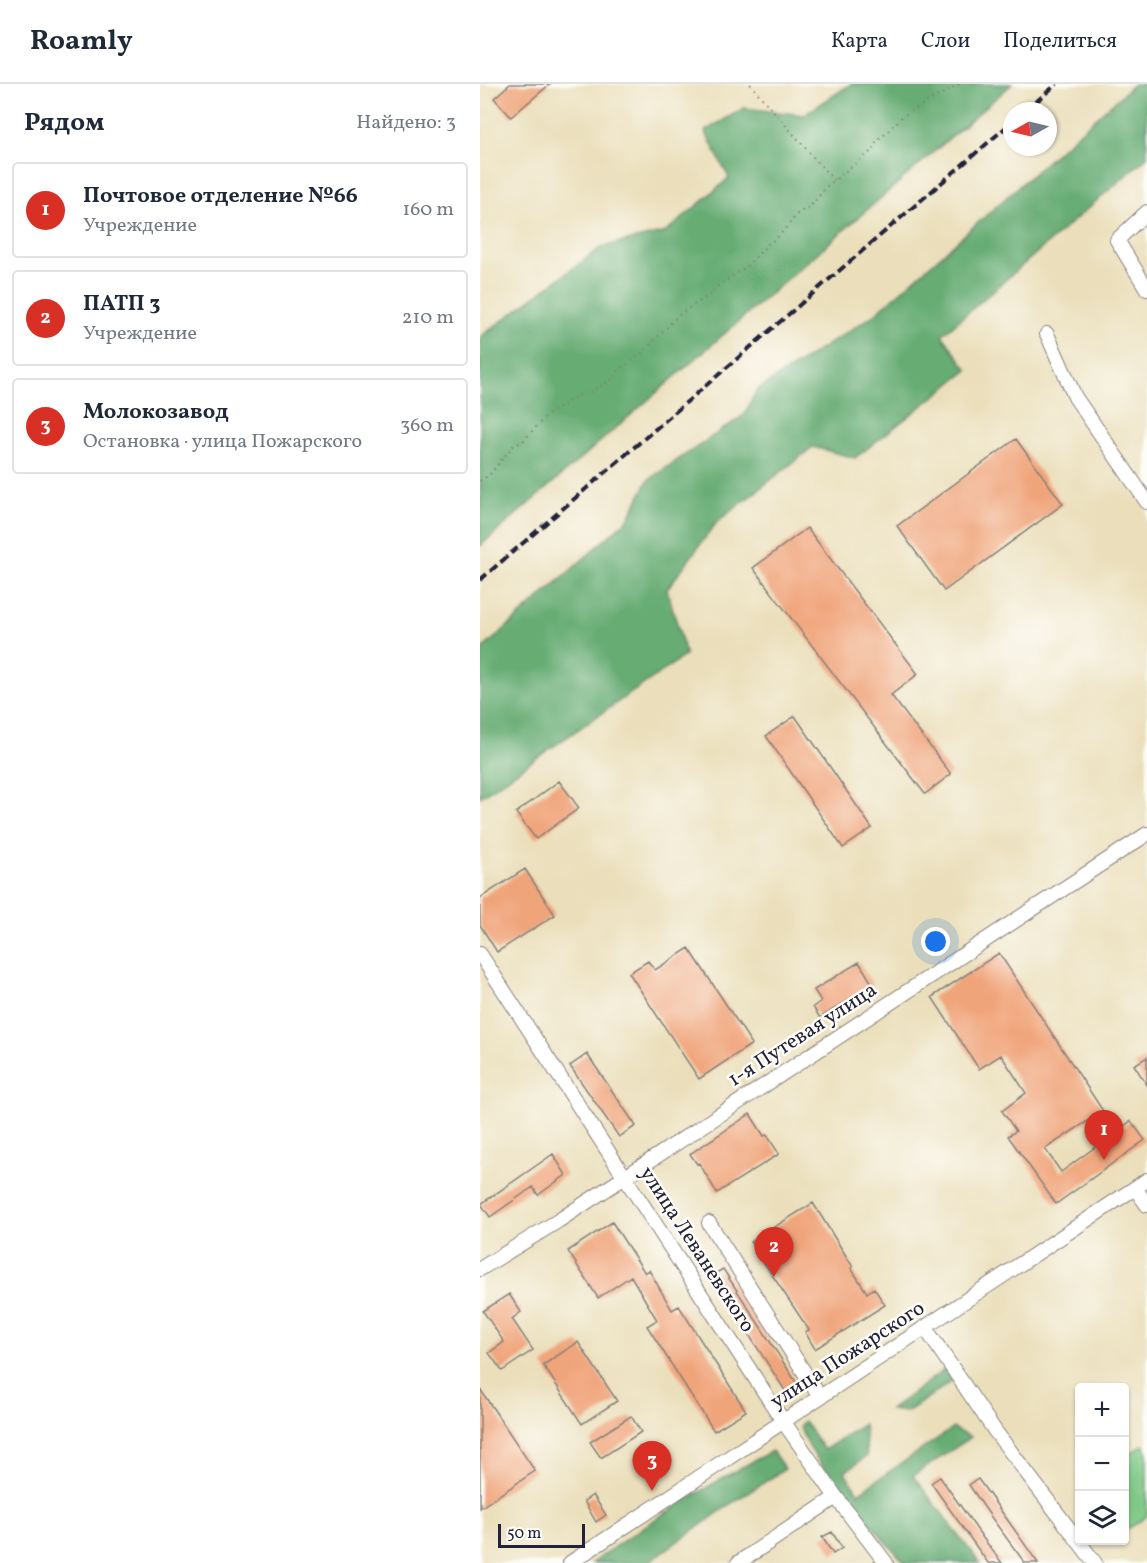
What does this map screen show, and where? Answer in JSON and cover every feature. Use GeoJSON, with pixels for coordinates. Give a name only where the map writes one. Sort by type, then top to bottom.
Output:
{"type":"FeatureCollection","features":[{"type":"Feature","properties":{"kind":"street"},"geometry":{"type":"LineString","coordinates":[[1147,212],[1117,240],[1147,289]]}},
{"type":"Feature","properties":{"kind":"street"},"geometry":{"type":"LineString","coordinates":[[1047,334],[1075,397],[1147,502]]}},
{"type":"Feature","properties":{"kind":"street","name":"1-я Путевая улица"},"geometry":{"type":"LineString","coordinates":[[480,1269],[558,1221],[1147,834]]}},
{"type":"Feature","properties":{"kind":"street","name":"улица Леваневского"},"geometry":{"type":"LineString","coordinates":[[480,954],[783,1421],[886,1563]]}},
{"type":"Feature","properties":{"kind":"street"},"geometry":{"type":"LineString","coordinates":[[1141,1184],[1147,1205]]}},
{"type":"Feature","properties":{"kind":"street","name":"улица Пожарского"},"geometry":{"type":"LineString","coordinates":[[570,1563],[926,1329],[1141,1184]]}},
{"type":"Feature","properties":{"kind":"street"},"geometry":{"type":"LineString","coordinates":[[709,1223],[820,1397]]}},
{"type":"Feature","properties":{"kind":"street"},"geometry":{"type":"LineString","coordinates":[[926,1329],[995,1431],[1095,1563]]}},
{"type":"Feature","properties":{"kind":"street"},"geometry":{"type":"LineString","coordinates":[[738,1563],[836,1497]]}},
{"type":"Feature","properties":{"kind":"path"},"geometry":{"type":"LineString","coordinates":[[750,84],[834,181]]}},
{"type":"Feature","properties":{"kind":"path"},"geometry":{"type":"LineString","coordinates":[[480,481],[490,474],[513,447],[523,441],[547,415],[577,396],[592,391],[615,378],[619,368],[644,351],[680,314],[746,267],[779,236],[798,213],[810,207],[827,186],[874,149],[875,144],[903,116],[959,84]]}},
{"type":"Feature","properties":{"kind":"green space"},"geometry":{"type":"Polygon","coordinates":[[[851,84],[1012,84],[480,546],[480,337],[602,247],[666,232],[729,178],[705,131],[744,108],[804,115],[851,84]]]}},
{"type":"Feature","properties":{"kind":"green space"},"geometry":{"type":"Polygon","coordinates":[[[1134,84],[1147,84],[1147,157],[942,335],[968,370],[855,458],[813,447],[717,522],[667,589],[686,655],[480,797],[480,651],[628,519],[648,480],[744,415],[757,390],[874,315],[1053,156],[1057,156],[1057,152],[1134,84]]]}},
{"type":"Feature","properties":{"kind":"green space"},"geometry":{"type":"Polygon","coordinates":[[[945,1369],[952,1381],[907,1412],[890,1410],[945,1369]]]}},
{"type":"Feature","properties":{"kind":"green space"},"geometry":{"type":"Polygon","coordinates":[[[804,1421],[824,1450],[864,1424],[867,1456],[845,1472],[858,1493],[953,1428],[971,1437],[913,1476],[980,1563],[905,1563],[828,1473],[804,1437],[800,1425],[804,1421]]]}},
{"type":"Feature","properties":{"kind":"green space"},"geometry":{"type":"Polygon","coordinates":[[[1143,1445],[1147,1451],[1147,1516],[1129,1528],[1129,1491],[1129,1454],[1143,1445]]]}},
{"type":"Feature","properties":{"kind":"green space"},"geometry":{"type":"Polygon","coordinates":[[[772,1451],[785,1469],[647,1563],[592,1563],[635,1532],[680,1504],[772,1451]]]}},
{"type":"Feature","properties":{"kind":"building"},"geometry":{"type":"Polygon","coordinates":[[[510,84],[550,84],[511,117],[494,98],[510,84]]]}},
{"type":"Feature","properties":{"kind":"building"},"geometry":{"type":"Polygon","coordinates":[[[1016,439],[1063,504],[944,591],[897,526],[1016,439]]]}},
{"type":"Feature","properties":{"kind":"building"},"geometry":{"type":"Polygon","coordinates":[[[807,528],[918,674],[891,695],[951,774],[925,794],[753,568],[807,528]]]}},
{"type":"Feature","properties":{"kind":"building"},"geometry":{"type":"Polygon","coordinates":[[[795,716],[872,828],[843,848],[766,736],[795,716]]]}},
{"type":"Feature","properties":{"kind":"building"},"geometry":{"type":"Polygon","coordinates":[[[559,781],[579,808],[536,839],[516,813],[559,781]]]}},
{"type":"Feature","properties":{"kind":"building"},"geometry":{"type":"Polygon","coordinates":[[[525,869],[555,915],[497,952],[480,925],[480,898],[525,869]]]}},
{"type":"Feature","properties":{"kind":"building"},"geometry":{"type":"Polygon","coordinates":[[[689,948],[752,1044],[699,1079],[629,973],[648,961],[655,970],[689,948]]]}},
{"type":"Feature","properties":{"kind":"building"},"geometry":{"type":"Polygon","coordinates":[[[999,953],[1103,1111],[1045,1149],[1061,1172],[1131,1121],[1145,1140],[1056,1204],[1008,1136],[1016,1131],[1002,1111],[1026,1093],[1001,1055],[979,1069],[932,997],[999,953]]]}},
{"type":"Feature","properties":{"kind":"building"},"geometry":{"type":"Polygon","coordinates":[[[859,962],[873,985],[820,1018],[813,1007],[821,1001],[814,990],[859,962]]]}},
{"type":"Feature","properties":{"kind":"building"},"geometry":{"type":"Polygon","coordinates":[[[587,1054],[636,1126],[619,1137],[570,1066],[587,1054]]]}},
{"type":"Feature","properties":{"kind":"building"},"geometry":{"type":"Polygon","coordinates":[[[1147,1057],[1147,1085],[1134,1065],[1147,1057]]]}},
{"type":"Feature","properties":{"kind":"building"},"geometry":{"type":"Polygon","coordinates":[[[750,1114],[779,1154],[717,1193],[699,1163],[697,1164],[690,1154],[750,1114]]]}},
{"type":"Feature","properties":{"kind":"building"},"geometry":{"type":"Polygon","coordinates":[[[553,1154],[566,1175],[538,1195],[533,1187],[490,1217],[481,1204],[553,1154]]]}},
{"type":"Feature","properties":{"kind":"building"},"geometry":{"type":"Polygon","coordinates":[[[813,1203],[867,1293],[874,1288],[885,1305],[815,1349],[805,1332],[809,1330],[750,1242],[813,1203]]]}},
{"type":"Feature","properties":{"kind":"building"},"geometry":{"type":"Polygon","coordinates":[[[612,1222],[645,1273],[649,1270],[672,1310],[679,1306],[746,1411],[714,1431],[647,1326],[657,1320],[631,1276],[598,1298],[568,1251],[612,1222]]]}},
{"type":"Feature","properties":{"kind":"building"},"geometry":{"type":"Polygon","coordinates":[[[723,1269],[798,1385],[786,1392],[711,1276],[723,1269]]]}},
{"type":"Feature","properties":{"kind":"building"},"geometry":{"type":"Polygon","coordinates":[[[509,1294],[521,1312],[512,1319],[533,1350],[502,1371],[489,1353],[504,1342],[483,1311],[509,1294]]]}},
{"type":"Feature","properties":{"kind":"building"},"geometry":{"type":"Polygon","coordinates":[[[578,1342],[617,1401],[582,1424],[543,1365],[578,1342]]]}},
{"type":"Feature","properties":{"kind":"building"},"geometry":{"type":"Polygon","coordinates":[[[480,1389],[535,1471],[480,1508],[480,1389]]]}},
{"type":"Feature","properties":{"kind":"building"},"geometry":{"type":"Polygon","coordinates":[[[631,1416],[641,1432],[601,1458],[590,1442],[631,1416]]]}},
{"type":"Feature","properties":{"kind":"building"},"geometry":{"type":"Polygon","coordinates":[[[940,1477],[1002,1563],[988,1563],[931,1483],[940,1477]]]}},
{"type":"Feature","properties":{"kind":"building"},"geometry":{"type":"Polygon","coordinates":[[[978,1479],[1038,1563],[1025,1563],[991,1517],[969,1485],[978,1479]]]}},
{"type":"Feature","properties":{"kind":"building"},"geometry":{"type":"Polygon","coordinates":[[[593,1495],[606,1515],[596,1522],[584,1501],[593,1495]]]}},
{"type":"Feature","properties":{"kind":"building"},"geometry":{"type":"Polygon","coordinates":[[[832,1532],[842,1548],[833,1554],[822,1537],[832,1532]]]}},
{"type":"Feature","properties":{"kind":"railway"},"geometry":{"type":"LineString","coordinates":[[1036,102],[1057,84]]}},
{"type":"Feature","properties":{"kind":"railway"},"geometry":{"type":"LineString","coordinates":[[480,580],[1003,130]]}},
{"type":"Feature","properties":{"kind":"place","name":"Почтовое отделение №66"},"geometry":{"type":"Point","coordinates":[1104,1160]}},
{"type":"Feature","properties":{"kind":"place","name":"ПАТП 3"},"geometry":{"type":"Point","coordinates":[774,1277]}},
{"type":"Feature","properties":{"kind":"place","name":"Молокозавод"},"geometry":{"type":"Point","coordinates":[652,1491]}}]}
